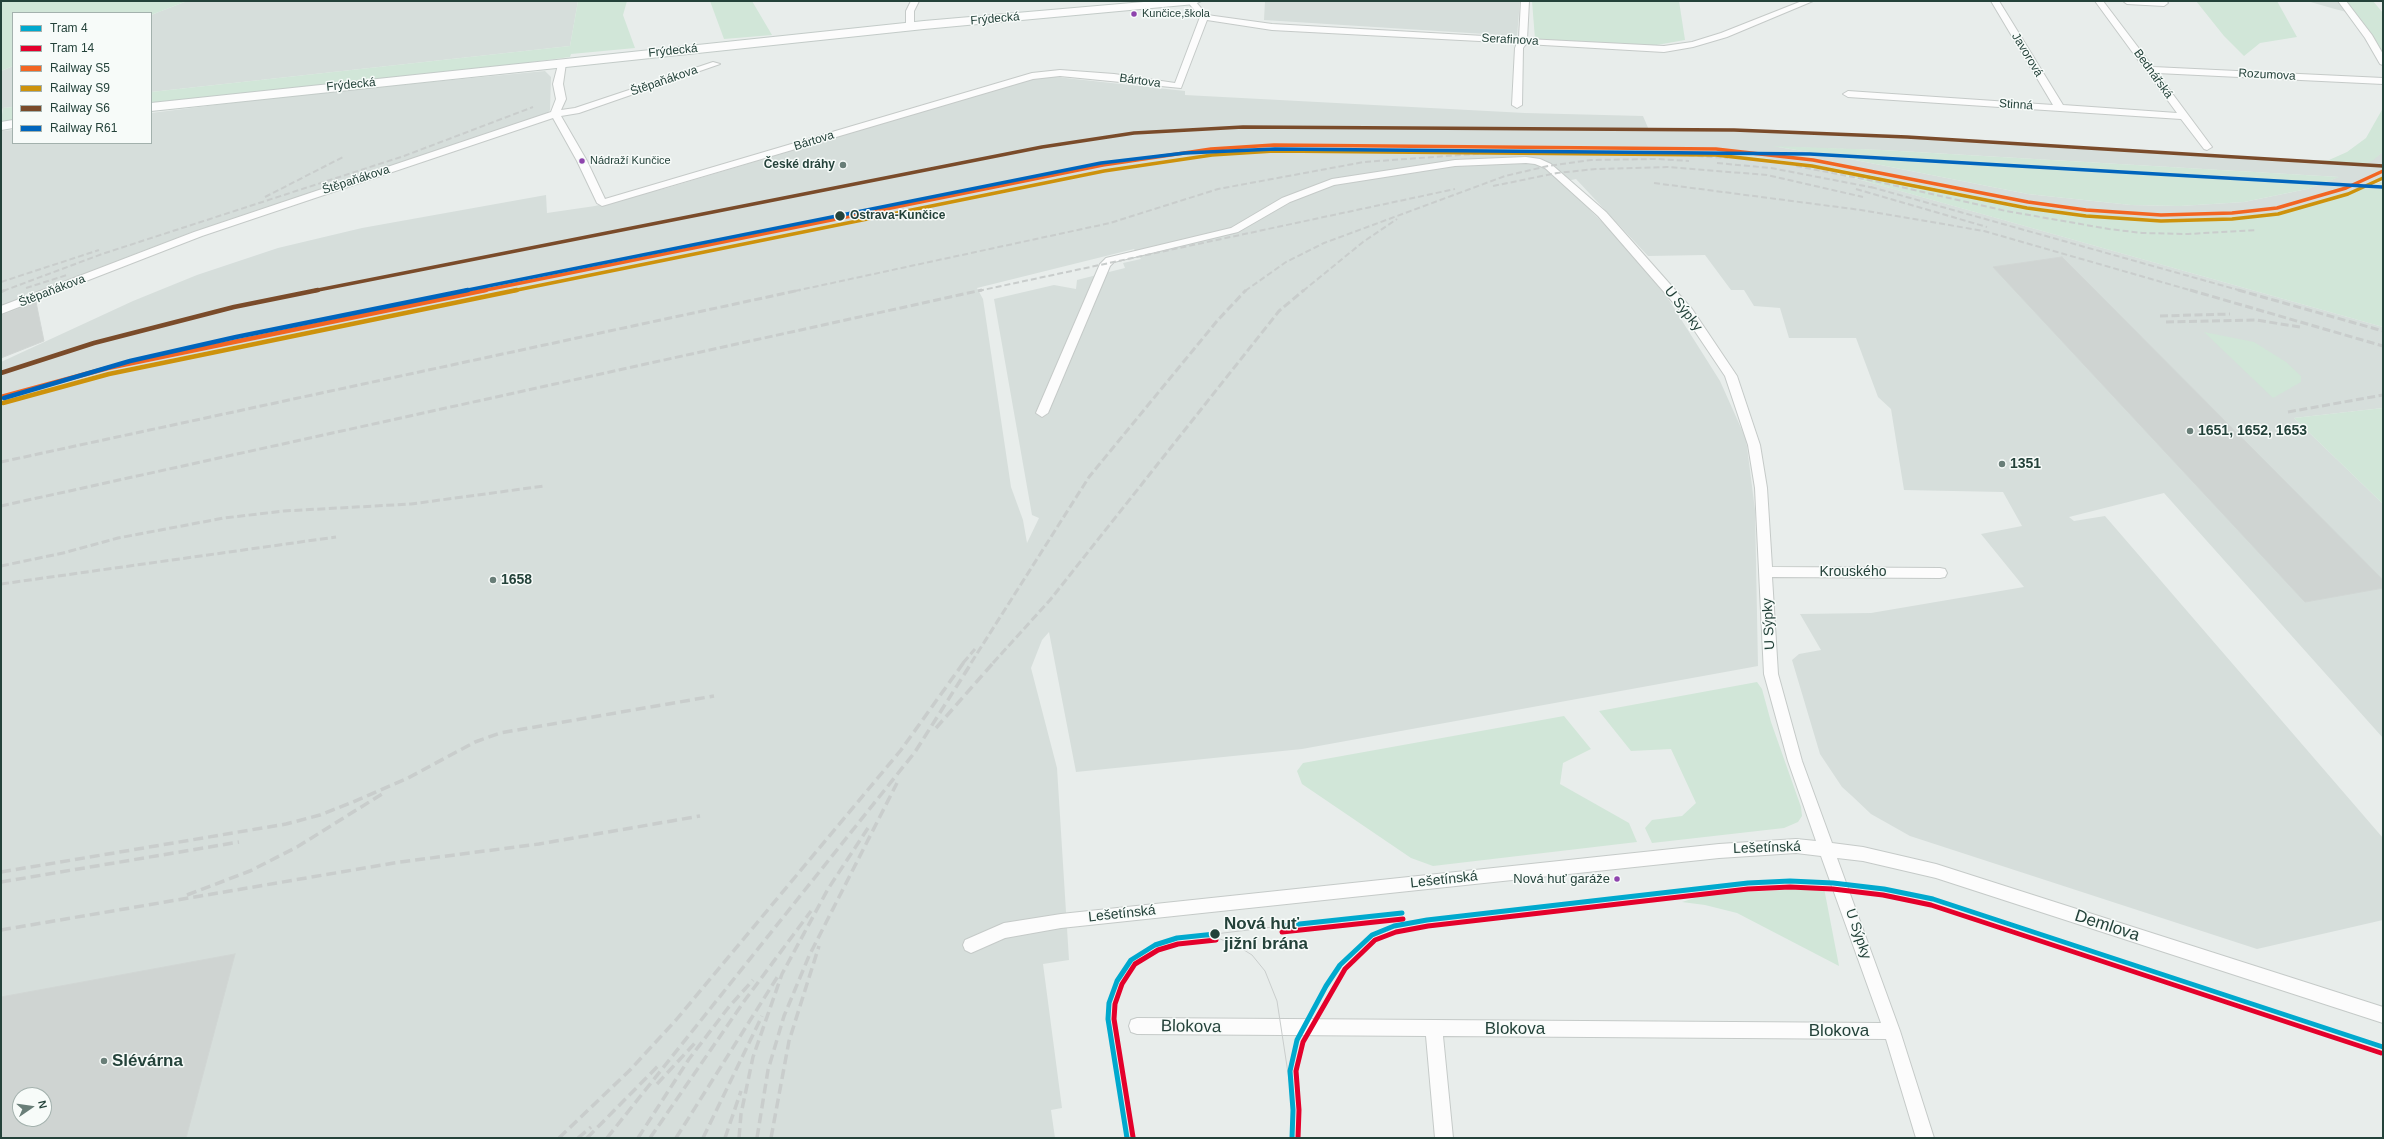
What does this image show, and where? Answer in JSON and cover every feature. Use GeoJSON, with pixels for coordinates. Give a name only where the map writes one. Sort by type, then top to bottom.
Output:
{"type":"FeatureCollection","features":[{"type":"Feature","properties":{"kind":"main road","name":"Frýdecká"},"geometry":{"type":"LineString","coordinates":[[152,107],[910,27],[1195,1]]}},
{"type":"Feature","properties":{"kind":"main road"},"geometry":{"type":"LineString","coordinates":[[1,126],[12,124]]}},
{"type":"Feature","properties":{"kind":"street"},"geometry":{"type":"LineString","coordinates":[[910,27],[910,11],[915,1]]}},
{"type":"Feature","properties":{"kind":"street"},"geometry":{"type":"LineString","coordinates":[[1191,1],[1204,17]]}},
{"type":"Feature","properties":{"kind":"street"},"geometry":{"type":"LineString","coordinates":[[1517,105],[1519,48],[1523,41],[1525,1]]}},
{"type":"Feature","properties":{"kind":"street","name":"Serafinova"},"geometry":{"type":"LineString","coordinates":[[1204,17],[1272,26],[1664,49],[1693,44],[1724,35],[1809,1]]}},
{"type":"Feature","properties":{"kind":"street","name":"Javorová"},"geometry":{"type":"LineString","coordinates":[[1995,1],[2060,108]]}},
{"type":"Feature","properties":{"kind":"street","name":"Bednářská"},"geometry":{"type":"LineString","coordinates":[[2099,1],[2207,147]]}},
{"type":"Feature","properties":{"kind":"street"},"geometry":{"type":"LineString","coordinates":[[2127,1],[2164,3]]}},
{"type":"Feature","properties":{"kind":"street"},"geometry":{"type":"LineString","coordinates":[[2342,1],[2369,36],[2383,62]]}},
{"type":"Feature","properties":{"kind":"street","name":"Bártova"},"geometry":{"type":"LineString","coordinates":[[555,114],[582,161],[602,203],[1043,74],[1060,73],[1114,77],[1178,86],[1204,17]]}},
{"type":"Feature","properties":{"kind":"street"},"geometry":{"type":"LineString","coordinates":[[555,114],[560,99],[558,84],[562,63]]}},
{"type":"Feature","properties":{"kind":"street","name":"Štěpaňákova"},"geometry":{"type":"LineString","coordinates":[[1,310],[198,234],[541,120],[555,114],[576,111],[716,64]]}},
{"type":"Feature","properties":{"kind":"street","name":"Rozumova"},"geometry":{"type":"LineString","coordinates":[[2150,70],[2383,81]]}},
{"type":"Feature","properties":{"kind":"street","name":"Stinná"},"geometry":{"type":"LineString","coordinates":[[1848,94],[2183,116]]}},
{"type":"Feature","properties":{"kind":"street","name":"U Sýpky"},"geometry":{"type":"LineString","coordinates":[[1042,413],[1105,264],[1110,260],[1234,230],[1286,200],[1332,182],[1397,170],[1455,163],[1514,160],[1543,163],[1611,225],[1688,312],[1731,376],[1754,445],[1761,488],[1771,674],[1795,761],[1828,848],[1892,1031],[1925,1138]]}},
{"type":"Feature","properties":{"kind":"street","name":"Krouského"},"geometry":{"type":"LineString","coordinates":[[1766,572],[1940,573]]}},
{"type":"Feature","properties":{"kind":"street","name":"Lešetínská"},"geometry":{"type":"LineString","coordinates":[[971,945],[1004,931],[1061,920],[1719,850],[1778,846],[1828,848]]}},
{"type":"Feature","properties":{"kind":"street","name":"Demlova"},"geometry":{"type":"LineString","coordinates":[[1828,848],[1863,854],[1936,871],[2383,1015]]}},
{"type":"Feature","properties":{"kind":"street","name":"Blokova"},"geometry":{"type":"LineString","coordinates":[[1137,1026],[1892,1031]]}},
{"type":"Feature","properties":{"kind":"street"},"geometry":{"type":"LineString","coordinates":[[1434,1029],[1444,1138]]}},
{"type":"Feature","properties":{"kind":"shaded area"},"geometry":{"type":"Polygon","coordinates":[[[187,1],[578,1],[570,46],[152,92],[152,15],[187,1]]]}},
{"type":"Feature","properties":{"kind":"shaded area"},"geometry":{"type":"Polygon","coordinates":[[[1265,1],[1520,1],[1517,36],[1264,20],[1265,1]]]}},
{"type":"Feature","properties":{"kind":"shaded area"},"geometry":{"type":"Polygon","coordinates":[[[2307,1],[2346,1],[2358,15],[2335,9],[2307,1]]]}},
{"type":"Feature","properties":{"kind":"shaded area"},"geometry":{"type":"Polygon","coordinates":[[[12,66],[12,107],[3,108],[1,113],[1,71],[12,66]]]}},
{"type":"Feature","properties":{"kind":"shaded area"},"geometry":{"type":"Polygon","coordinates":[[[545,71],[551,77],[550,110],[547,114],[192,232],[1,306],[1,131],[12,130],[12,144],[152,144],[152,113],[296,95],[545,71]]]}},
{"type":"Feature","properties":{"kind":"shaded area"},"geometry":{"type":"Polygon","coordinates":[[[1047,76],[1185,91],[1185,95],[1525,113],[1643,116],[1649,130],[1805,132],[2362,166],[2383,152],[2383,180],[2353,193],[2303,208],[2260,216],[2192,220],[2114,218],[2030,207],[1839,169],[1742,155],[1827,171],[1876,184],[2383,327],[2383,408],[2294,418],[2383,504],[2383,738],[2164,493],[2069,517],[2074,521],[2105,516],[2383,838],[2383,920],[2257,949],[1910,836],[1871,814],[1842,787],[1820,754],[1792,660],[1799,654],[1821,650],[1800,614],[1871,613],[2024,587],[1981,534],[2022,526],[2003,492],[1904,490],[1891,409],[1878,397],[1856,338],[1789,338],[1780,308],[1754,306],[1744,290],[1731,290],[1705,255],[1648,256],[1576,179],[1562,182],[1623,243],[1667,297],[1720,381],[1746,439],[1755,510],[1758,666],[1302,749],[1076,772],[1049,632],[1042,640],[1031,668],[1057,768],[1069,960],[1043,964],[1062,1108],[1051,1110],[1055,1138],[1,1138],[1,362],[133,301],[197,275],[278,248],[362,228],[546,195],[547,213],[595,206],[667,188],[1034,78],[1047,76]],[[1778,147],[1840,157],[2028,194],[2131,205],[2180,206],[2244,202],[2307,189],[2338,177],[1882,150],[1778,147]],[[1134,249],[977,288],[983,299],[1011,487],[1023,520],[1027,543],[1039,518],[1032,515],[994,299],[1054,285],[1076,289],[1077,280],[1125,268],[1123,263],[1141,259],[1134,249]]]}},
{"type":"Feature","properties":{"kind":"green space"},"geometry":{"type":"Polygon","coordinates":[[[1,1],[187,1],[152,15],[152,12],[12,12],[12,66],[1,71],[1,1]]]}},
{"type":"Feature","properties":{"kind":"green space"},"geometry":{"type":"Polygon","coordinates":[[[578,1],[627,1],[623,15],[635,48],[571,54],[570,57],[509,65],[152,103],[152,92],[570,46],[578,1]]]}},
{"type":"Feature","properties":{"kind":"green space"},"geometry":{"type":"Polygon","coordinates":[[[710,1],[752,1],[772,35],[724,39],[710,1]]]}},
{"type":"Feature","properties":{"kind":"green space"},"geometry":{"type":"Polygon","coordinates":[[[1532,1],[1679,1],[1685,40],[1651,46],[1535,39],[1532,1]]]}},
{"type":"Feature","properties":{"kind":"green space"},"geometry":{"type":"Polygon","coordinates":[[[2196,1],[2277,1],[2297,37],[2260,43],[2244,56],[2224,36],[2196,1]]]}},
{"type":"Feature","properties":{"kind":"green space"},"geometry":{"type":"Polygon","coordinates":[[[2346,1],[2373,1],[2383,13],[2383,55],[2346,1]]]}},
{"type":"Feature","properties":{"kind":"green space"},"geometry":{"type":"Polygon","coordinates":[[[12,107],[12,121],[1,122],[3,108],[12,107]]]}},
{"type":"Feature","properties":{"kind":"green space"},"geometry":{"type":"Polygon","coordinates":[[[2383,108],[2383,152],[2372,161],[2362,166],[2292,162],[2329,160],[2347,152],[2366,138],[2383,108]]]}},
{"type":"Feature","properties":{"kind":"green space"},"geometry":{"type":"Polygon","coordinates":[[[1772,146],[1882,150],[2339,177],[2307,189],[2244,202],[2180,206],[2131,205],[2028,194],[1840,157],[1772,146]]]}},
{"type":"Feature","properties":{"kind":"green space"},"geometry":{"type":"Polygon","coordinates":[[[1735,154],[1839,169],[2030,207],[2139,219],[2192,220],[2260,216],[2327,202],[2383,181],[2383,327],[1833,172],[1735,154]]]}},
{"type":"Feature","properties":{"kind":"green space"},"geometry":{"type":"Polygon","coordinates":[[[2204,332],[2254,342],[2286,362],[2301,376],[2301,382],[2273,398],[2204,332]]]}},
{"type":"Feature","properties":{"kind":"green space"},"geometry":{"type":"Polygon","coordinates":[[[2383,408],[2383,504],[2294,418],[2383,408]]]}},
{"type":"Feature","properties":{"kind":"green space"},"geometry":{"type":"Polygon","coordinates":[[[1757,682],[1762,689],[1771,722],[1801,807],[1802,816],[1798,822],[1784,828],[1652,843],[1645,828],[1652,820],[1682,816],[1696,803],[1671,749],[1631,751],[1599,711],[1757,682]]]}},
{"type":"Feature","properties":{"kind":"green space"},"geometry":{"type":"Polygon","coordinates":[[[1564,716],[1591,749],[1563,763],[1560,784],[1629,823],[1637,842],[1433,866],[1411,858],[1302,784],[1297,771],[1303,763],[1564,716]]]}},
{"type":"Feature","properties":{"kind":"green space"},"geometry":{"type":"Polygon","coordinates":[[[1824,888],[1839,966],[1737,913],[1705,905],[1682,902],[1707,894],[1824,888]]]}},
{"type":"Feature","properties":{"kind":"building","name":"1651, 1652, 1653"},"geometry":{"type":"Polygon","coordinates":[[[2062,257],[2383,580],[2383,588],[2305,602],[1993,267],[2062,257]]]}},
{"type":"Feature","properties":{"kind":"building"},"geometry":{"type":"Polygon","coordinates":[[[36,302],[44,341],[1,358],[1,315],[36,302]]]}},
{"type":"Feature","properties":{"kind":"building","name":"Slévárna"},"geometry":{"type":"Polygon","coordinates":[[[235,954],[186,1138],[1,1138],[1,997],[235,954]]]}},
{"type":"Feature","properties":{"kind":"tram line","name":"4"},"geometry":{"type":"LineString","coordinates":[[1292,1138],[1293,1110],[1290,1071],[1297,1040],[1326,986],[1340,965],[1372,935],[1394,926],[1427,920],[1748,883],[1790,881],[1833,883],[1884,889],[1933,899],[2383,1047]]}},
{"type":"Feature","properties":{"kind":"tram line","name":"14"},"geometry":{"type":"LineString","coordinates":[[1298,1138],[1299,1110],[1296,1071],[1303,1042],[1345,969],[1375,940],[1396,932],[1428,926],[1748,889],[1790,887],[1833,889],[1883,895],[1931,905],[2381,1053]]}},
{"type":"Feature","properties":{"kind":"tram line","name":"4"},"geometry":{"type":"LineString","coordinates":[[1281,926],[1402,913]]}},
{"type":"Feature","properties":{"kind":"tram line","name":"14"},"geometry":{"type":"LineString","coordinates":[[1282,932],[1403,919]]}},
{"type":"Feature","properties":{"kind":"tram line"},"geometry":{"type":"LineString","coordinates":[[1215,934],[1281,926]]}},
{"type":"Feature","properties":{"kind":"tram line","name":"4"},"geometry":{"type":"LineString","coordinates":[[1127,1138],[1108,1019],[1109,1003],[1117,981],[1131,960],[1155,945],[1177,938],[1215,934]]}},
{"type":"Feature","properties":{"kind":"tram line"},"geometry":{"type":"LineString","coordinates":[[1197,936],[1220,939],[1236,945],[1252,955],[1265,971],[1277,1001],[1290,1086]]}},
{"type":"Feature","properties":{"kind":"tram line","name":"14"},"geometry":{"type":"LineString","coordinates":[[1133,1137],[1114,1019],[1115,1004],[1122,984],[1135,964],[1158,950],[1178,944],[1216,940]]}},
{"type":"Feature","properties":{"kind":"railway"},"geometry":{"type":"LineString","coordinates":[[3,291],[102,254],[404,156],[533,107]]}},
{"type":"Feature","properties":{"kind":"railway"},"geometry":{"type":"LineString","coordinates":[[795,291],[1110,223],[1218,189],[1364,162],[1517,151],[1634,152],[1728,158]]}},
{"type":"Feature","properties":{"kind":"railway"},"geometry":{"type":"LineString","coordinates":[[265,197],[343,157]]}},
{"type":"Feature","properties":{"kind":"railway"},"geometry":{"type":"LineString","coordinates":[[1245,291],[1286,262],[1324,243],[1505,176],[1548,166],[1591,160],[1657,159],[1689,161]]}},
{"type":"Feature","properties":{"kind":"railway"},"geometry":{"type":"LineString","coordinates":[[1717,163],[1771,168],[1874,188]]}},
{"type":"Feature","properties":{"kind":"railway"},"geometry":{"type":"LineString","coordinates":[[1796,166],[1879,182],[2006,211],[2109,229],[2142,233],[2188,234],[2257,230]]}},
{"type":"Feature","properties":{"kind":"railway"},"geometry":{"type":"LineString","coordinates":[[1493,186],[1557,173],[1596,169],[1667,167],[1767,175],[1863,197]]}},
{"type":"Feature","properties":{"kind":"railway"},"geometry":{"type":"LineString","coordinates":[[1654,183],[1861,210],[1984,231],[2193,291]]}},
{"type":"Feature","properties":{"kind":"railway"},"geometry":{"type":"LineString","coordinates":[[1874,188],[2242,291]]}},
{"type":"Feature","properties":{"kind":"railway"},"geometry":{"type":"LineString","coordinates":[[978,291],[1455,189]]}},
{"type":"Feature","properties":{"kind":"railway"},"geometry":{"type":"LineString","coordinates":[[1856,189],[1987,227]]}},
{"type":"Feature","properties":{"kind":"railway"},"geometry":{"type":"LineString","coordinates":[[1303,291],[1363,242],[1397,219]]}},
{"type":"Feature","properties":{"kind":"railway"},"geometry":{"type":"LineString","coordinates":[[1,282],[99,250]]}},
{"type":"Feature","properties":{"kind":"railway"},"geometry":{"type":"LineString","coordinates":[[26,288],[67,275]]}},
{"type":"Feature","properties":{"kind":"railway"},"geometry":{"type":"LineString","coordinates":[[1,462],[800,290]]}},
{"type":"Feature","properties":{"kind":"railway"},"geometry":{"type":"LineString","coordinates":[[1,506],[982,290]]}},
{"type":"Feature","properties":{"kind":"railway"},"geometry":{"type":"LineString","coordinates":[[993,663],[1050,600],[1279,311],[1304,290]]}},
{"type":"Feature","properties":{"kind":"railway"},"geometry":{"type":"LineString","coordinates":[[2190,290],[2383,346]]}},
{"type":"Feature","properties":{"kind":"railway"},"geometry":{"type":"LineString","coordinates":[[2238,290],[2383,331]]}},
{"type":"Feature","properties":{"kind":"railway"},"geometry":{"type":"LineString","coordinates":[[971,663],[1089,477],[1217,321],[1245,291]]}},
{"type":"Feature","properties":{"kind":"railway"},"geometry":{"type":"LineString","coordinates":[[2160,316],[2230,314]]}},
{"type":"Feature","properties":{"kind":"railway"},"geometry":{"type":"LineString","coordinates":[[2166,322],[2256,320],[2300,327]]}},
{"type":"Feature","properties":{"kind":"railway"},"geometry":{"type":"LineString","coordinates":[[2288,412],[2383,395]]}},
{"type":"Feature","properties":{"kind":"railway"},"geometry":{"type":"LineString","coordinates":[[1,566],[63,553],[118,538],[224,518],[284,511],[411,504],[544,486]]}},
{"type":"Feature","properties":{"kind":"railway"},"geometry":{"type":"LineString","coordinates":[[1,584],[336,537]]}},
{"type":"Feature","properties":{"kind":"railway"},"geometry":{"type":"LineString","coordinates":[[963,663],[975,649]]}},
{"type":"Feature","properties":{"kind":"railway"},"geometry":{"type":"LineString","coordinates":[[559,1138],[630,1070],[676,1020],[901,750],[964,662]]}},
{"type":"Feature","properties":{"kind":"railway"},"geometry":{"type":"LineString","coordinates":[[607,1138],[915,752],[972,662]]}},
{"type":"Feature","properties":{"kind":"railway"},"geometry":{"type":"LineString","coordinates":[[936,728],[994,662]]}},
{"type":"Feature","properties":{"kind":"railway"},"geometry":{"type":"LineString","coordinates":[[1,872],[286,824],[320,815],[353,802],[408,778],[475,742],[500,733],[714,696]]}},
{"type":"Feature","properties":{"kind":"railway"},"geometry":{"type":"LineString","coordinates":[[757,1138],[768,1070],[784,1016],[809,956],[897,783]]}},
{"type":"Feature","properties":{"kind":"railway"},"geometry":{"type":"LineString","coordinates":[[187,895],[250,871],[297,847],[382,794]]}},
{"type":"Feature","properties":{"kind":"railway"},"geometry":{"type":"LineString","coordinates":[[1,930],[400,862],[539,844],[700,816]]}},
{"type":"Feature","properties":{"kind":"railway"},"geometry":{"type":"LineString","coordinates":[[739,1138],[741,1114],[753,1057],[782,974],[828,889],[868,828]]}},
{"type":"Feature","properties":{"kind":"railway"},"geometry":{"type":"LineString","coordinates":[[1,882],[239,842]]}},
{"type":"Feature","properties":{"kind":"railway"},"geometry":{"type":"LineString","coordinates":[[650,1138],[745,1000],[811,911]]}},
{"type":"Feature","properties":{"kind":"railway"},"geometry":{"type":"LineString","coordinates":[[771,1138],[789,1041],[819,946]]}},
{"type":"Feature","properties":{"kind":"railway"},"geometry":{"type":"LineString","coordinates":[[676,1138],[778,976]]}},
{"type":"Feature","properties":{"kind":"railway"},"geometry":{"type":"LineString","coordinates":[[638,1138],[689,1059],[728,1008],[753,980]]}},
{"type":"Feature","properties":{"kind":"railway"},"geometry":{"type":"LineString","coordinates":[[703,1138],[762,1016]]}},
{"type":"Feature","properties":{"kind":"railway"},"geometry":{"type":"LineString","coordinates":[[657,1084],[695,1043]]}},
{"type":"Feature","properties":{"kind":"railway"},"geometry":{"type":"LineString","coordinates":[[587,1138],[659,1065]]}},
{"type":"Feature","properties":{"kind":"railway"},"geometry":{"type":"LineString","coordinates":[[725,1138],[741,1091]]}},
{"type":"Feature","properties":{"kind":"railway"},"geometry":{"type":"LineString","coordinates":[[578,1138],[591,1127]]}},
{"type":"Feature","properties":{"kind":"rail line","name":"S6"},"geometry":{"type":"LineString","coordinates":[[1,373],[94,343],[234,307],[1042,147],[1134,133],[1243,127],[1734,130],[1907,137],[2383,166]]}},
{"type":"Feature","properties":{"kind":"rail line","name":"S5"},"geometry":{"type":"LineString","coordinates":[[1,397],[108,368],[232,342],[1103,165],[1211,149],[1274,145],[1716,149],[1813,160],[2028,202],[2086,210],[2161,215],[2232,213],[2277,208],[2346,188],[2383,171]]}},
{"type":"Feature","properties":{"kind":"rail line","name":"R61"},"geometry":{"type":"LineString","coordinates":[[4,398],[130,361],[236,337],[1101,163],[1185,153],[1275,149],[1810,154],[2382,187]]}},
{"type":"Feature","properties":{"kind":"rail line","name":"S9"},"geometry":{"type":"LineString","coordinates":[[3,403],[109,374],[233,348],[1104,171],[1212,155],[1274,151],[1716,155],[1812,166],[2027,208],[2086,216],[2161,221],[2232,219],[2278,214],[2348,194],[2383,178]]}},
{"type":"Feature","properties":{"kind":"place","name":"Kunčice,škola"},"geometry":{"type":"Point","coordinates":[1134,14]}},
{"type":"Feature","properties":{"kind":"place","name":"Nádraží Kunčice"},"geometry":{"type":"Point","coordinates":[582,161]}},
{"type":"Feature","properties":{"kind":"place","name":"České dráhy"},"geometry":{"type":"Point","coordinates":[843,165]}},
{"type":"Feature","properties":{"kind":"place","name":"Ostrava-Kunčice"},"geometry":{"type":"Point","coordinates":[840,216]}},
{"type":"Feature","properties":{"kind":"place","name":"1651, 1652, 1653"},"geometry":{"type":"Point","coordinates":[2190,431]}},
{"type":"Feature","properties":{"kind":"place","name":"1351"},"geometry":{"type":"Point","coordinates":[2002,464]}},
{"type":"Feature","properties":{"kind":"place","name":"1658"},"geometry":{"type":"Point","coordinates":[493,580]}},
{"type":"Feature","properties":{"kind":"place","name":"Nová huť garáže"},"geometry":{"type":"Point","coordinates":[1617,879]}},
{"type":"Feature","properties":{"kind":"place","name":"Nová huť jižní brána"},"geometry":{"type":"Point","coordinates":[1215,934]}},
{"type":"Feature","properties":{"kind":"place","name":"Slévárna"},"geometry":{"type":"Point","coordinates":[104,1061]}}]}
